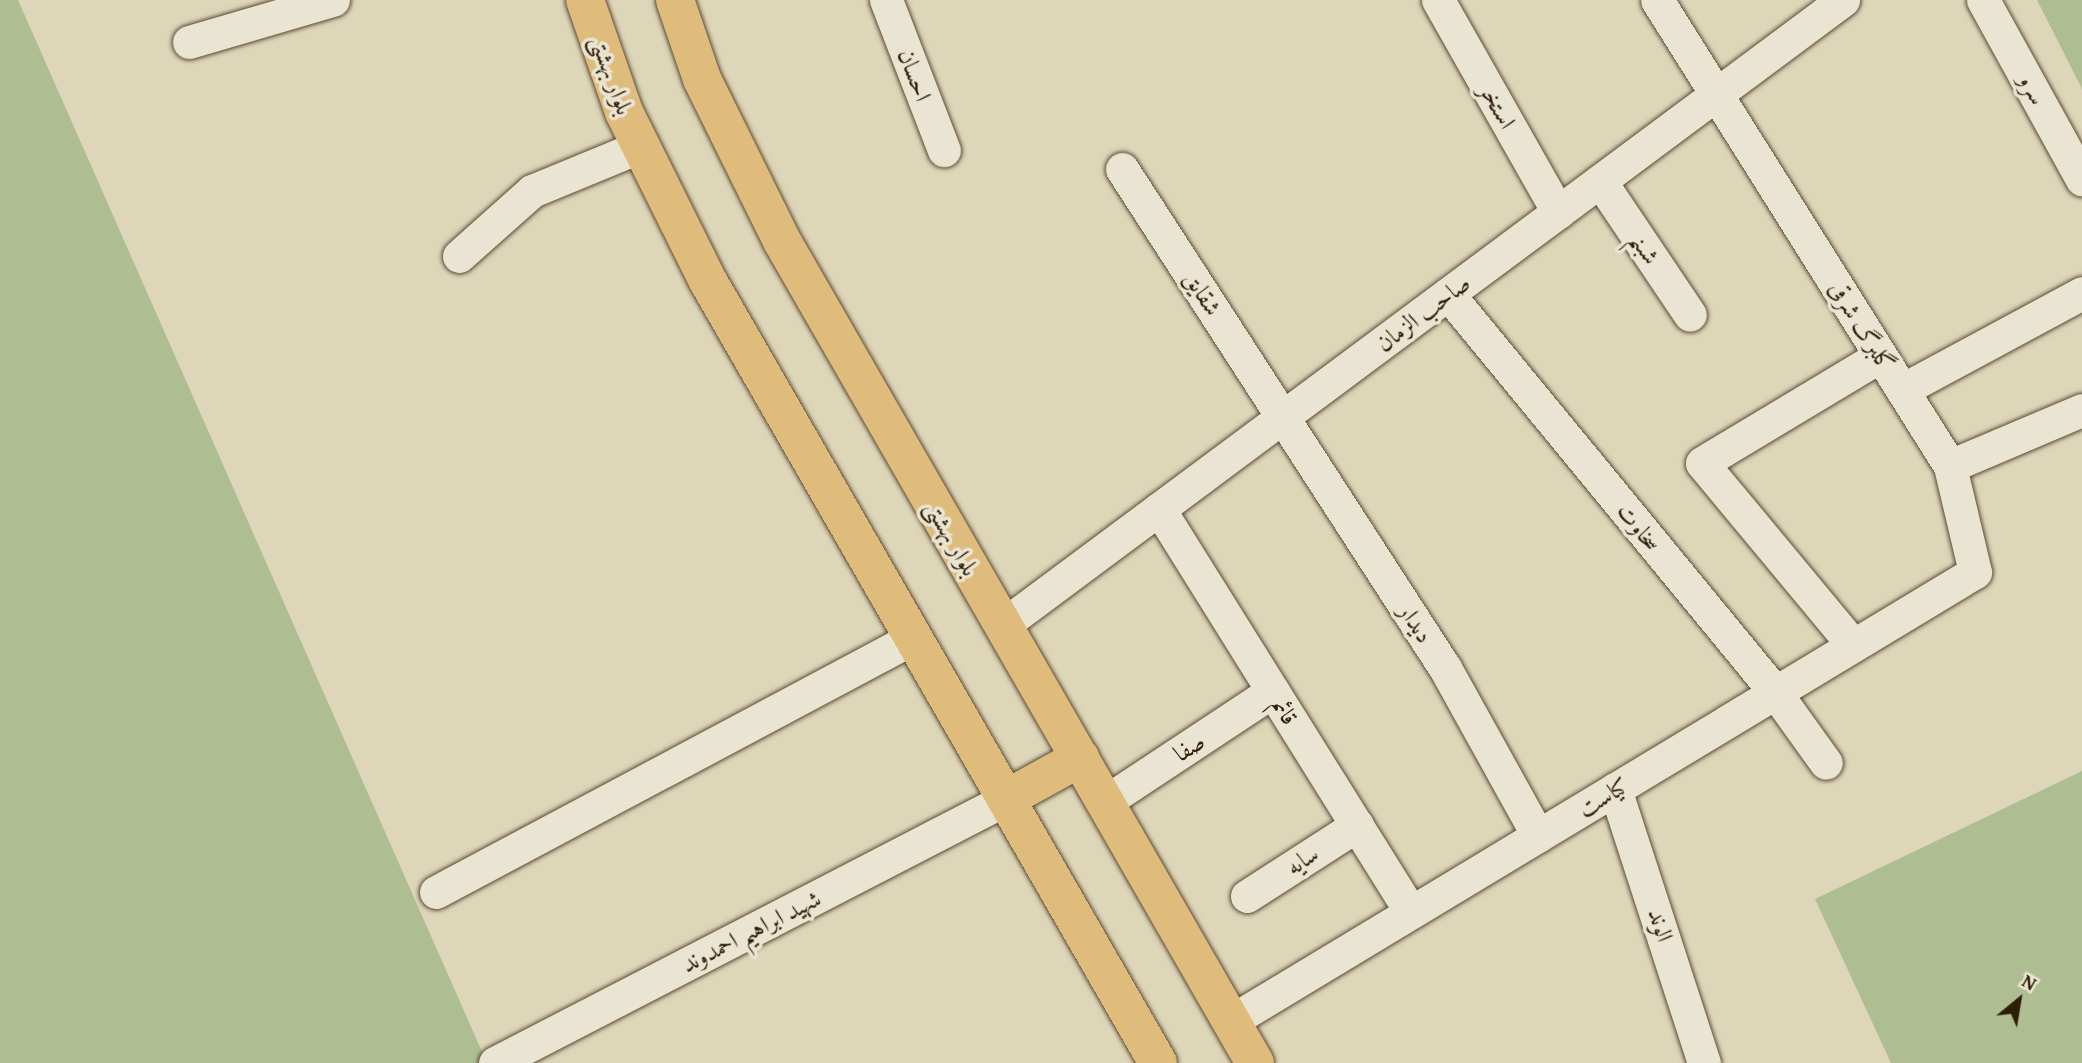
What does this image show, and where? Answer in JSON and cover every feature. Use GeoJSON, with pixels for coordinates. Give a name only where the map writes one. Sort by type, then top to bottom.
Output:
{"type":"FeatureCollection","features":[{"type":"Feature","properties":{"kind":"main road","name":"بلوار بهشتی"},"geometry":{"type":"LineString","coordinates":[[585,0],[641,146],[708,281],[1158,1063]]}},
{"type":"Feature","properties":{"kind":"main road","name":"بلوار بهشتی"},"geometry":{"type":"LineString","coordinates":[[675,0],[702,79],[782,241],[1255,1063]]}},
{"type":"Feature","properties":{"kind":"main road"},"geometry":{"type":"LineString","coordinates":[[1006,799],[1080,758]]}},
{"type":"Feature","properties":{"kind":"street"},"geometry":{"type":"LineString","coordinates":[[189,42],[333,0]]}},
{"type":"Feature","properties":{"kind":"street","name":"احسان"},"geometry":{"type":"LineString","coordinates":[[886,0],[944,150]]}},
{"type":"Feature","properties":{"kind":"street","name":"استخر"},"geometry":{"type":"LineString","coordinates":[[1438,0],[1558,212]]}},
{"type":"Feature","properties":{"kind":"street","name":"گلبرگ شرقی"},"geometry":{"type":"LineString","coordinates":[[1657,0],[1950,466],[1975,572]]}},
{"type":"Feature","properties":{"kind":"street","name":"صاحب الزمان"},"geometry":{"type":"LineString","coordinates":[[1003,625],[1843,0]]}},
{"type":"Feature","properties":{"kind":"street","name":"سرو"},"geometry":{"type":"LineString","coordinates":[[1983,0],[2082,178]]}},
{"type":"Feature","properties":{"kind":"street"},"geometry":{"type":"LineString","coordinates":[[459,256],[532,191],[641,146]]}},
{"type":"Feature","properties":{"kind":"street","name":"شقایق"},"geometry":{"type":"LineString","coordinates":[[1122,169],[1284,416]]}},
{"type":"Feature","properties":{"kind":"street","name":"شبنم"},"geometry":{"type":"LineString","coordinates":[[1600,181],[1690,315]]}},
{"type":"Feature","properties":{"kind":"street"},"geometry":{"type":"LineString","coordinates":[[1902,390],[2082,293]]}},
{"type":"Feature","properties":{"kind":"street","name":"سخاوت"},"geometry":{"type":"LineString","coordinates":[[1448,294],[1775,692],[1826,763]]}},
{"type":"Feature","properties":{"kind":"street"},"geometry":{"type":"LineString","coordinates":[[1853,645],[1702,463],[1880,356]]}},
{"type":"Feature","properties":{"kind":"street"},"geometry":{"type":"LineString","coordinates":[[1950,466],[2082,410]]}},
{"type":"Feature","properties":{"kind":"street","name":"دیدار"},"geometry":{"type":"LineString","coordinates":[[1284,416],[1445,668],[1538,836]]}},
{"type":"Feature","properties":{"kind":"street","name":"قائم"},"geometry":{"type":"LineString","coordinates":[[1159,509],[1411,912]]}},
{"type":"Feature","properties":{"kind":"street","name":"کیاست"},"geometry":{"type":"LineString","coordinates":[[1231,1021],[1975,572]]}},
{"type":"Feature","properties":{"kind":"street"},"geometry":{"type":"LineString","coordinates":[[436,891],[913,638]]}},
{"type":"Feature","properties":{"kind":"street","name":"صفا"},"geometry":{"type":"LineString","coordinates":[[1105,803],[1273,691]]}},
{"type":"Feature","properties":{"kind":"street","name":"الوند"},"geometry":{"type":"LineString","coordinates":[[1615,789],[1704,1063]]}},
{"type":"Feature","properties":{"kind":"street","name":"شهید ابراهیم احمدوند"},"geometry":{"type":"LineString","coordinates":[[495,1063],[1006,799]]}},
{"type":"Feature","properties":{"kind":"street","name":"سایه"},"geometry":{"type":"LineString","coordinates":[[1247,896],[1357,825]]}},
{"type":"Feature","properties":{"kind":"green space"},"geometry":{"type":"Polygon","coordinates":[[[0,0],[18,0],[487,1063],[0,1063],[0,0]]]}},
{"type":"Feature","properties":{"kind":"green space"},"geometry":{"type":"Polygon","coordinates":[[[2037,0],[2082,0],[2082,89],[2037,0]]]}},
{"type":"Feature","properties":{"kind":"green space"},"geometry":{"type":"Polygon","coordinates":[[[2082,771],[2082,1063],[1891,1063],[1815,899],[2082,771]]]}}]}
